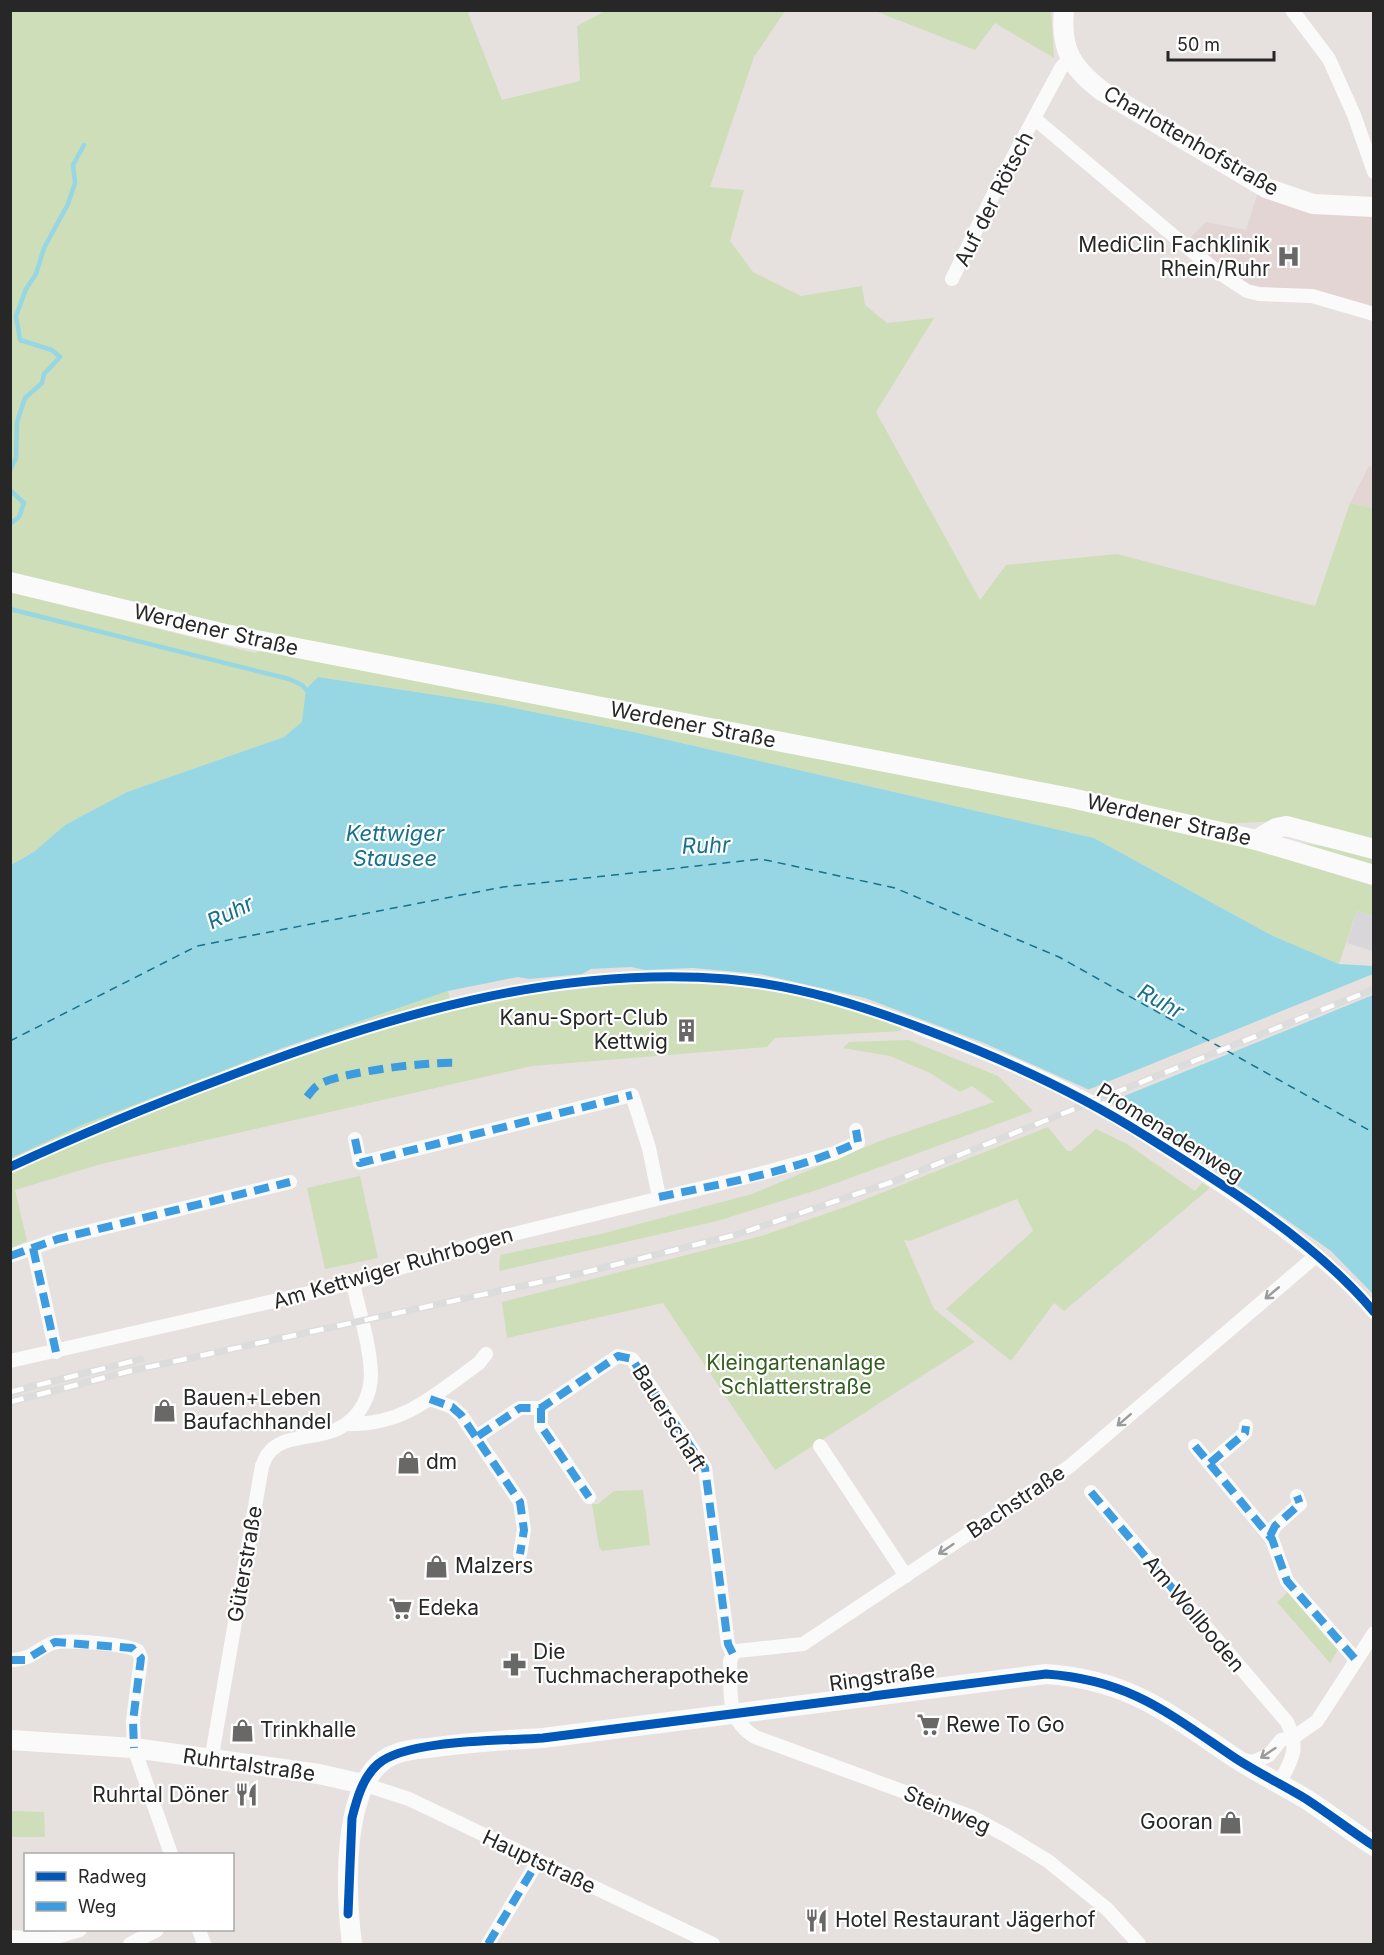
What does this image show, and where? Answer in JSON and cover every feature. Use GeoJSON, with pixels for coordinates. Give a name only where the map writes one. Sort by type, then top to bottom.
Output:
{"type":"FeatureCollection","features":[{"type":"Feature","properties":{"kind":"main road","name":"Charlottenhofstraße"},"geometry":{"type":"LineString","coordinates":[[1064,10],[1064,42],[1070,58],[1081,75],[1102,91],[1266,188],[1313,204],[1374,207]]}},
{"type":"Feature","properties":{"kind":"main road","name":"Werdener Straße"},"geometry":{"type":"LineString","coordinates":[[10,582],[225,634],[1071,798],[1256,840],[1374,875]]}},
{"type":"Feature","properties":{"kind":"main road"},"geometry":{"type":"LineString","coordinates":[[1256,840],[1276,828],[1286,826],[1374,849]]}},
{"type":"Feature","properties":{"kind":"main road","name":"Ringstraße"},"geometry":{"type":"LineString","coordinates":[[363,1784],[380,1763],[402,1752],[465,1742],[543,1738],[1046,1674],[1078,1676],[1138,1695],[1184,1722],[1237,1759],[1280,1784],[1374,1846]]}},
{"type":"Feature","properties":{"kind":"main road","name":"Ruhrtalstraße"},"geometry":{"type":"LineString","coordinates":[[10,1740],[134,1748],[211,1761],[319,1774],[363,1784]]}},
{"type":"Feature","properties":{"kind":"main road"},"geometry":{"type":"LineString","coordinates":[[352,1944],[348,1914],[352,1818],[363,1784]]}},
{"type":"Feature","properties":{"kind":"street"},"geometry":{"type":"LineString","coordinates":[[1292,10],[1329,59],[1354,115],[1374,172]]}},
{"type":"Feature","properties":{"kind":"street","name":"Auf der Rötsch"},"geometry":{"type":"LineString","coordinates":[[952,279],[996,189],[1061,68],[1070,58]]}},
{"type":"Feature","properties":{"kind":"street","name":"Auf der Rötsch"},"geometry":{"type":"LineString","coordinates":[[1035,119],[1173,237],[1247,291],[1259,294],[1312,296],[1374,314]]}},
{"type":"Feature","properties":{"kind":"street","name":"Promenadenweg"},"geometry":{"type":"LineString","coordinates":[[919,1028],[980,1051],[1098,1106],[1215,1182],[1317,1255],[1346,1281],[1374,1312]]}},
{"type":"Feature","properties":{"kind":"street"},"geometry":{"type":"LineString","coordinates":[[355,1139],[360,1162],[632,1095],[649,1148],[659,1197]]}},
{"type":"Feature","properties":{"kind":"street","name":"Am Kettwiger Ruhrbogen"},"geometry":{"type":"LineString","coordinates":[[10,1361],[353,1283],[481,1242],[759,1174],[835,1153],[858,1142],[856,1130]]}},
{"type":"Feature","properties":{"kind":"street"},"geometry":{"type":"LineString","coordinates":[[10,1256],[33,1248],[290,1182]]}},
{"type":"Feature","properties":{"kind":"street"},"geometry":{"type":"LineString","coordinates":[[33,1248],[56,1352]]}},
{"type":"Feature","properties":{"kind":"street","name":"Bachstraße"},"geometry":{"type":"LineString","coordinates":[[733,1654],[803,1644],[1070,1466],[1317,1255]]}},
{"type":"Feature","properties":{"kind":"street"},"geometry":{"type":"LineString","coordinates":[[349,1424],[362,1409],[371,1382],[370,1362],[353,1283]]}},
{"type":"Feature","properties":{"kind":"street","name":"Güterstraße"},"geometry":{"type":"LineString","coordinates":[[211,1761],[262,1467],[268,1453],[279,1445],[333,1432],[349,1424],[368,1425],[402,1416],[430,1399],[479,1363],[486,1354]]}},
{"type":"Feature","properties":{"kind":"street","name":"Bauerschaft"},"geometry":{"type":"LineString","coordinates":[[478,1436],[520,1408],[541,1408],[618,1356],[632,1359],[705,1468],[728,1644],[733,1654]]}},
{"type":"Feature","properties":{"kind":"street"},"geometry":{"type":"LineString","coordinates":[[430,1399],[452,1407],[478,1436],[520,1502],[524,1530],[520,1554]]}},
{"type":"Feature","properties":{"kind":"street"},"geometry":{"type":"LineString","coordinates":[[541,1408],[541,1426],[589,1497]]}},
{"type":"Feature","properties":{"kind":"street"},"geometry":{"type":"LineString","coordinates":[[1210,1463],[1245,1433],[1245,1426]]}},
{"type":"Feature","properties":{"kind":"street"},"geometry":{"type":"LineString","coordinates":[[820,1446],[906,1576]]}},
{"type":"Feature","properties":{"kind":"street"},"geometry":{"type":"LineString","coordinates":[[1195,1446],[1270,1536],[1287,1581],[1356,1660]]}},
{"type":"Feature","properties":{"kind":"street","name":"Am Wollboden"},"geometry":{"type":"LineString","coordinates":[[1091,1492],[1287,1722],[1294,1737]]}},
{"type":"Feature","properties":{"kind":"street"},"geometry":{"type":"LineString","coordinates":[[1270,1536],[1275,1526],[1300,1504],[1297,1496]]}},
{"type":"Feature","properties":{"kind":"street"},"geometry":{"type":"LineString","coordinates":[[1237,1759],[1253,1762],[1269,1755],[1281,1740],[1294,1737],[1317,1721],[1374,1633]]}},
{"type":"Feature","properties":{"kind":"street"},"geometry":{"type":"LineString","coordinates":[[10,1660],[25,1660],[56,1642],[132,1647],[141,1658],[133,1721],[134,1748],[171,1853]]}},
{"type":"Feature","properties":{"kind":"street"},"geometry":{"type":"LineString","coordinates":[[732,1715],[730,1661],[733,1654]]}},
{"type":"Feature","properties":{"kind":"street","name":"Steinweg"},"geometry":{"type":"LineString","coordinates":[[732,1715],[743,1730],[755,1737],[970,1816],[1007,1836],[1048,1861],[1107,1910],[1139,1944]]}},
{"type":"Feature","properties":{"kind":"street"},"geometry":{"type":"LineString","coordinates":[[1280,1784],[1294,1754],[1294,1737]]}},
{"type":"Feature","properties":{"kind":"street","name":"Hauptstraße"},"geometry":{"type":"LineString","coordinates":[[363,1784],[401,1796],[714,1944]]}},
{"type":"Feature","properties":{"kind":"street"},"geometry":{"type":"LineString","coordinates":[[488,1944],[538,1861]]}},
{"type":"Feature","properties":{"kind":"street"},"geometry":{"type":"LineString","coordinates":[[10,1937],[49,1939],[74,1931]]}},
{"type":"Feature","properties":{"kind":"street"},"geometry":{"type":"LineString","coordinates":[[130,1944],[153,1931]]}},
{"type":"Feature","properties":{"kind":"shaded area","name":"MediClin Fachklinik Rhein/Ruhr"},"geometry":{"type":"Polygon","coordinates":[[[1258,192],[1373,214],[1373,311],[1254,291],[1186,242],[1206,222],[1246,230],[1258,192]]]}},
{"type":"Feature","properties":{"kind":"shaded area"},"geometry":{"type":"Polygon","coordinates":[[[1369,466],[1373,467],[1373,508],[1350,503],[1369,466]]]}},
{"type":"Feature","properties":{"kind":"shaded area"},"geometry":{"type":"Polygon","coordinates":[[[1357,911],[1373,916],[1373,951],[1347,943],[1357,911]]]}},
{"type":"Feature","properties":{"kind":"green space"},"geometry":{"type":"Polygon","coordinates":[[[11,11],[471,11],[468,13],[502,100],[580,81],[577,26],[605,11],[785,11],[754,57],[710,187],[744,190],[730,241],[753,272],[801,296],[862,286],[865,305],[887,323],[934,318],[876,412],[980,600],[1006,565],[1117,554],[1315,606],[1350,503],[1373,508],[1373,844],[1283,821],[1218,824],[262,638],[11,578],[11,11]]]}},
{"type":"Feature","properties":{"kind":"green space"},"geometry":{"type":"Polygon","coordinates":[[[875,11],[1051,11],[1054,58],[995,23],[975,50],[875,11]]]}},
{"type":"Feature","properties":{"kind":"green space"},"geometry":{"type":"Polygon","coordinates":[[[11,592],[255,653],[262,650],[1066,802],[1255,849],[1373,886],[1374,916],[1357,911],[1339,964],[1273,936],[1094,838],[638,733],[495,704],[318,677],[306,689],[303,722],[284,737],[127,792],[65,825],[35,851],[11,865],[11,592]]]}},
{"type":"Feature","properties":{"kind":"green space"},"geometry":{"type":"Polygon","coordinates":[[[1294,842],[1373,854],[1373,867],[1294,842]]]}},
{"type":"Feature","properties":{"kind":"green space"},"geometry":{"type":"Polygon","coordinates":[[[659,981],[722,985],[783,993],[843,1006],[903,1024],[901,1031],[775,1038],[767,1047],[532,1066],[101,1164],[15,1190],[27,1241],[11,1248],[10,1158],[84,1124],[177,1086],[448,991],[452,1008],[530,994],[659,981]]]}},
{"type":"Feature","properties":{"kind":"green space"},"geometry":{"type":"Polygon","coordinates":[[[909,1040],[998,1076],[1033,1111],[820,1189],[717,1221],[499,1271],[500,1255],[601,1234],[752,1194],[880,1141],[994,1102],[972,1086],[960,1092],[930,1073],[890,1056],[843,1048],[849,1042],[909,1040]]]}},
{"type":"Feature","properties":{"kind":"green space","name":"Kleingartenanlage Schlatterstraße"},"geometry":{"type":"Polygon","coordinates":[[[1048,1127],[1067,1151],[1071,1151],[1096,1129],[1127,1144],[1195,1191],[1202,1183],[1210,1188],[1064,1311],[1054,1303],[1011,1361],[946,1309],[1033,1231],[1017,1199],[910,1241],[904,1240],[934,1309],[975,1342],[775,1470],[663,1303],[507,1338],[502,1302],[761,1236],[848,1206],[1048,1127]]]}},
{"type":"Feature","properties":{"kind":"green space"},"geometry":{"type":"Polygon","coordinates":[[[360,1176],[378,1258],[325,1269],[307,1188],[360,1176]]]}},
{"type":"Feature","properties":{"kind":"green space"},"geometry":{"type":"Polygon","coordinates":[[[643,1490],[650,1545],[602,1551],[599,1547],[592,1504],[598,1504],[614,1491],[643,1490]]]}},
{"type":"Feature","properties":{"kind":"green space"},"geometry":{"type":"Polygon","coordinates":[[[1288,1592],[1338,1650],[1330,1663],[1277,1602],[1288,1592]]]}},
{"type":"Feature","properties":{"kind":"green space"},"geometry":{"type":"Polygon","coordinates":[[[11,1811],[44,1812],[45,1837],[11,1837],[11,1811]]]}},
{"type":"Feature","properties":{"kind":"water","name":"Kettwiger Stausee"},"geometry":{"type":"Polygon","coordinates":[[[318,677],[495,704],[638,733],[1094,838],[1273,936],[1339,964],[1373,966],[1373,1294],[1331,1251],[1161,1132],[1092,1091],[984,1043],[865,998],[760,974],[693,968],[591,969],[582,974],[529,979],[518,977],[448,991],[271,1052],[84,1124],[11,1158],[11,865],[35,851],[65,825],[127,792],[284,737],[302,722],[306,689],[318,677]]]}},
{"type":"Feature","properties":{"kind":"pier"},"geometry":{"type":"Polygon","coordinates":[[[1373,974],[1373,995],[1285,1031],[1107,1103],[1085,1091],[1373,974]]]}},
{"type":"Feature","properties":{"kind":"waterway"},"geometry":{"type":"LineString","coordinates":[[10,470],[16,458],[17,422],[25,398],[42,383],[44,374],[60,357],[52,350],[20,340],[16,316],[26,289],[36,274],[44,248],[68,204],[75,183],[73,165],[84,145]]}},
{"type":"Feature","properties":{"kind":"waterway"},"geometry":{"type":"LineString","coordinates":[[10,490],[24,503],[19,517],[10,524]]}},
{"type":"Feature","properties":{"kind":"waterway"},"geometry":{"type":"LineString","coordinates":[[10,609],[289,679],[302,685],[309,693]]}},
{"type":"Feature","properties":{"kind":"ferry route"},"geometry":{"type":"LineString","coordinates":[[10,1041],[197,946],[503,887],[761,859],[895,888],[1059,957],[1374,1133]]}},
{"type":"Feature","properties":{"kind":"railway"},"geometry":{"type":"LineString","coordinates":[[10,1402],[130,1371],[582,1273],[739,1234],[892,1182],[1374,989]]}},
{"type":"Feature","properties":{"kind":"railway"},"geometry":{"type":"LineString","coordinates":[[10,1392],[141,1359]]}},
{"type":"Feature","properties":{"kind":"marked path"},"geometry":{"type":"LineString","coordinates":[[307,1097],[320,1084],[346,1075],[408,1066],[457,1063]]}},
{"type":"Feature","properties":{"kind":"marked path"},"geometry":{"type":"LineString","coordinates":[[355,1139],[360,1163],[632,1095]]}},
{"type":"Feature","properties":{"kind":"marked path"},"geometry":{"type":"LineString","coordinates":[[659,1197],[735,1181],[810,1161],[858,1142],[856,1130]]}},
{"type":"Feature","properties":{"kind":"marked path"},"geometry":{"type":"LineString","coordinates":[[10,1256],[58,1239],[290,1182]]}},
{"type":"Feature","properties":{"kind":"marked path"},"geometry":{"type":"LineString","coordinates":[[33,1248],[56,1352]]}},
{"type":"Feature","properties":{"kind":"marked path"},"geometry":{"type":"LineString","coordinates":[[478,1436],[520,1408],[541,1408],[618,1356],[632,1359],[705,1468],[728,1644],[733,1654]]}},
{"type":"Feature","properties":{"kind":"marked path"},"geometry":{"type":"LineString","coordinates":[[430,1399],[452,1407],[461,1415],[520,1502],[524,1530],[520,1554]]}},
{"type":"Feature","properties":{"kind":"marked path"},"geometry":{"type":"LineString","coordinates":[[541,1408],[541,1426],[589,1497]]}},
{"type":"Feature","properties":{"kind":"marked path"},"geometry":{"type":"LineString","coordinates":[[1210,1463],[1245,1433],[1246,1426]]}},
{"type":"Feature","properties":{"kind":"marked path"},"geometry":{"type":"LineString","coordinates":[[1195,1446],[1272,1539],[1287,1581],[1356,1660]]}},
{"type":"Feature","properties":{"kind":"marked path"},"geometry":{"type":"LineString","coordinates":[[1091,1492],[1198,1619]]}},
{"type":"Feature","properties":{"kind":"marked path"},"geometry":{"type":"LineString","coordinates":[[1270,1536],[1275,1526],[1300,1504],[1297,1496]]}},
{"type":"Feature","properties":{"kind":"marked path"},"geometry":{"type":"LineString","coordinates":[[10,1660],[25,1660],[55,1642],[132,1648],[141,1658],[133,1721],[134,1748]]}},
{"type":"Feature","properties":{"kind":"marked path"},"geometry":{"type":"LineString","coordinates":[[488,1944],[538,1861]]}},
{"type":"Feature","properties":{"kind":"cycle path"},"geometry":{"type":"LineString","coordinates":[[10,1167],[117,1120],[224,1078],[408,1016],[471,1000],[534,988],[598,980],[662,977],[727,979],[805,991],[880,1013],[1039,1077],[1118,1119],[1266,1215],[1351,1286],[1374,1312]]}},
{"type":"Feature","properties":{"kind":"cycle path"},"geometry":{"type":"LineString","coordinates":[[348,1914],[354,1810],[368,1775],[378,1764],[392,1756],[433,1746],[543,1738],[1046,1674],[1102,1683],[1147,1701],[1244,1763],[1306,1799],[1374,1846]]}},
{"type":"Feature","properties":{"kind":"place","name":"MediClin Fachklinik Rhein/Ruhr"},"geometry":{"type":"Point","coordinates":[1288,257]}},
{"type":"Feature","properties":{"kind":"place","name":"Kanu-Sport-Club Kettwig"},"geometry":{"type":"Point","coordinates":[686,1030]}},
{"type":"Feature","properties":{"kind":"place","name":"Bauen+Leben Baufachhandel"},"geometry":{"type":"Point","coordinates":[165,1410]}},
{"type":"Feature","properties":{"kind":"place","name":"dm"},"geometry":{"type":"Point","coordinates":[408,1462]}},
{"type":"Feature","properties":{"kind":"place","name":"Malzers"},"geometry":{"type":"Point","coordinates":[437,1566]}},
{"type":"Feature","properties":{"kind":"place","name":"Edeka"},"geometry":{"type":"Point","coordinates":[400,1608]}},
{"type":"Feature","properties":{"kind":"place","name":"Die Tuchmacherapotheke"},"geometry":{"type":"Point","coordinates":[515,1664]}},
{"type":"Feature","properties":{"kind":"place","name":"Rewe To Go"},"geometry":{"type":"Point","coordinates":[928,1725]}},
{"type":"Feature","properties":{"kind":"place","name":"Trinkhalle"},"geometry":{"type":"Point","coordinates":[242,1730]}},
{"type":"Feature","properties":{"kind":"place","name":"Ruhrtal Döner"},"geometry":{"type":"Point","coordinates":[247,1795]}},
{"type":"Feature","properties":{"kind":"place","name":"Gooran"},"geometry":{"type":"Point","coordinates":[1231,1822]}},
{"type":"Feature","properties":{"kind":"place","name":"Hotel Restaurant Jägerhof"},"geometry":{"type":"Point","coordinates":[817,1920]}},
{"type":"Feature","properties":{"kind":"water label","name":"Ruhr"},"geometry":{"type":"Point","coordinates":[706,845]}},
{"type":"Feature","properties":{"kind":"water label","name":"Ruhr"},"geometry":{"type":"Point","coordinates":[230,912]}},
{"type":"Feature","properties":{"kind":"water label","name":"Ruhr"},"geometry":{"type":"Point","coordinates":[1161,1001]}}]}
